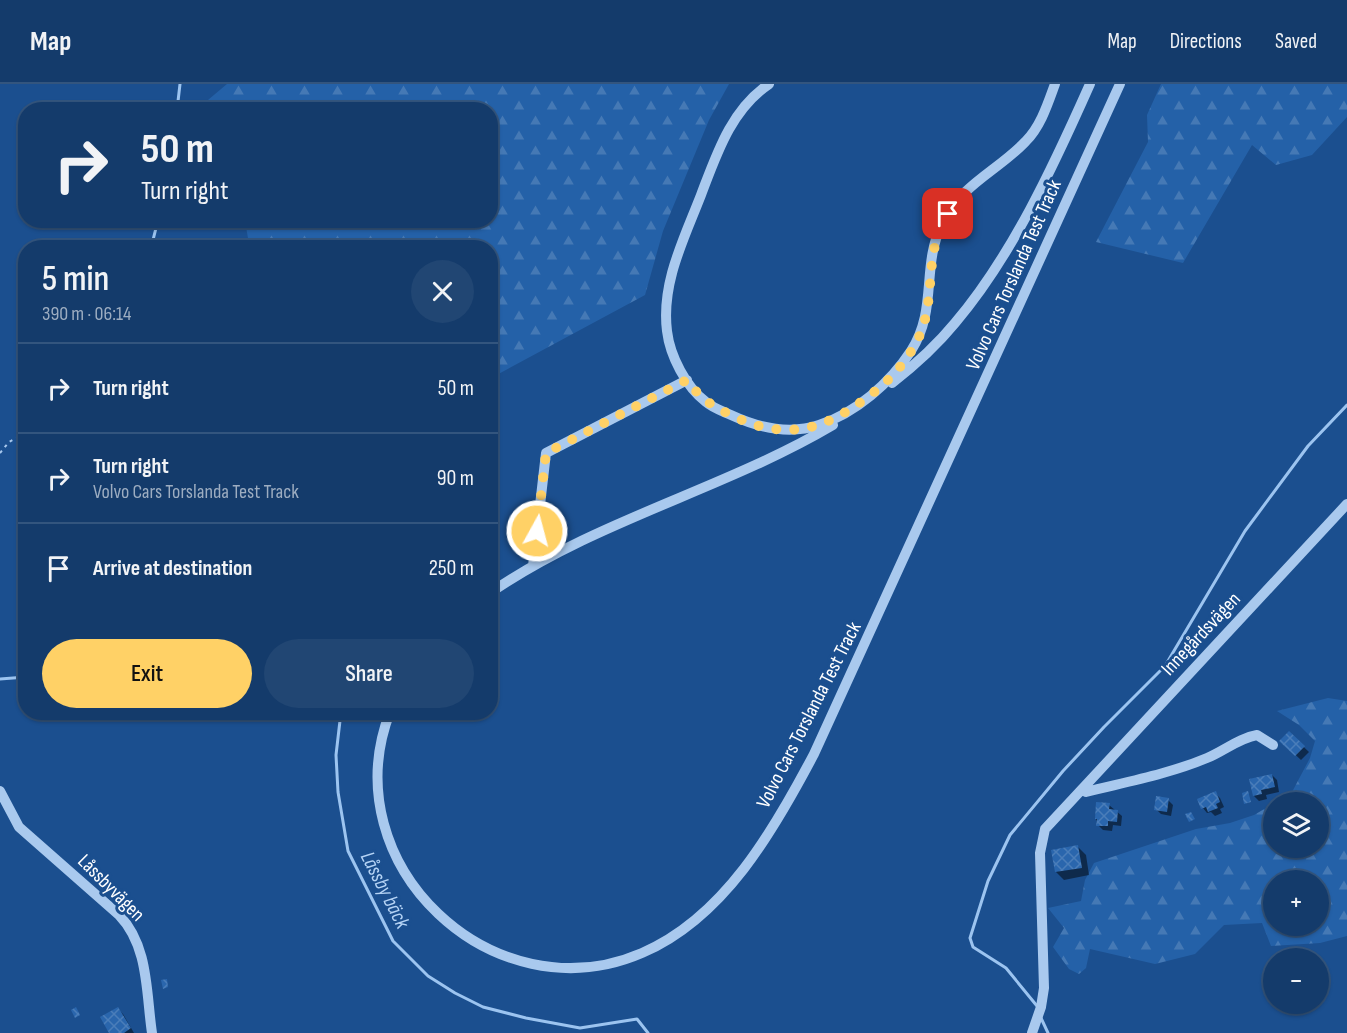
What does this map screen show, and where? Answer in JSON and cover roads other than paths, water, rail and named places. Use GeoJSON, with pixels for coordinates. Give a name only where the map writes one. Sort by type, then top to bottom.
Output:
{"type":"FeatureCollection","features":[{"type":"Feature","properties":{"kind":"street","name":"Volvo Cars Torslanda Test Track"},"geometry":{"type":"LineString","coordinates":[[769,84],[742,108],[725,135],[671,276],[667,297],[669,343],[675,361],[707,404],[737,424],[763,433],[797,435],[826,429]]}},
{"type":"Feature","properties":{"kind":"street","name":"Volvo Cars Torslanda Test Track"},"geometry":{"type":"LineString","coordinates":[[707,404],[758,425],[775,429],[799,430],[821,425],[841,415],[881,387],[909,354],[924,324],[928,308],[932,253],[942,223],[971,185],[1027,140],[1043,115],[1055,84]]}},
{"type":"Feature","properties":{"kind":"street","name":"Volvo Cars Torslanda Test Track"},"geometry":{"type":"LineString","coordinates":[[498,588],[533,566],[582,541],[752,466],[826,429],[862,407],[894,382],[933,347],[967,309],[1002,258],[1023,222],[1090,84]]}},
{"type":"Feature","properties":{"kind":"street","name":"Volvo Cars Torslanda Test Track"},"geometry":{"type":"LineString","coordinates":[[388,720],[381,748],[379,779],[384,821],[389,840],[407,878],[419,894],[448,924],[464,936],[501,955],[520,961],[562,967],[582,967],[613,963],[642,953],[694,921],[724,892],[750,860],[784,808],[809,763],[845,689],[1120,84]]}},
{"type":"Feature","properties":{"kind":"street"},"geometry":{"type":"LineString","coordinates":[[533,566],[546,453],[687,380]]}},
{"type":"Feature","properties":{"kind":"street","name":"Innegårdsvägen"},"geometry":{"type":"LineString","coordinates":[[1034,1028],[1044,988],[1040,854],[1042,839],[1050,822],[1347,504]]}},
{"type":"Feature","properties":{"kind":"street"},"geometry":{"type":"LineString","coordinates":[[1082,789],[1086,792],[1184,766],[1208,758],[1247,737],[1257,735],[1273,745]]}},
{"type":"Feature","properties":{"kind":"street","name":"Låssbyvägen"},"geometry":{"type":"LineString","coordinates":[[0,791],[19,827],[119,915],[130,928],[141,956],[152,1033]]}},
{"type":"Feature","properties":{"kind":"waterway"},"geometry":{"type":"LineString","coordinates":[[178,102],[180,84]]}},
{"type":"Feature","properties":{"kind":"waterway"},"geometry":{"type":"LineString","coordinates":[[153,240],[156,228]]}},
{"type":"Feature","properties":{"kind":"waterway"},"geometry":{"type":"LineString","coordinates":[[1037,1006],[1006,968],[973,947],[970,938],[988,881],[1010,835],[1063,771],[1165,666],[1245,531],[1308,446],[1347,405]]}},
{"type":"Feature","properties":{"kind":"waterway"},"geometry":{"type":"LineString","coordinates":[[0,679],[18,678]]}},
{"type":"Feature","properties":{"kind":"waterway","name":"Låssby bäck"},"geometry":{"type":"LineString","coordinates":[[340,720],[336,755],[338,792],[348,851],[393,941],[428,976],[483,1007],[580,1028],[637,1019],[648,1033]]}},
{"type":"Feature","properties":{"kind":"waterway"},"geometry":{"type":"LineString","coordinates":[[1041,1018],[1048,1033]]}}]}
